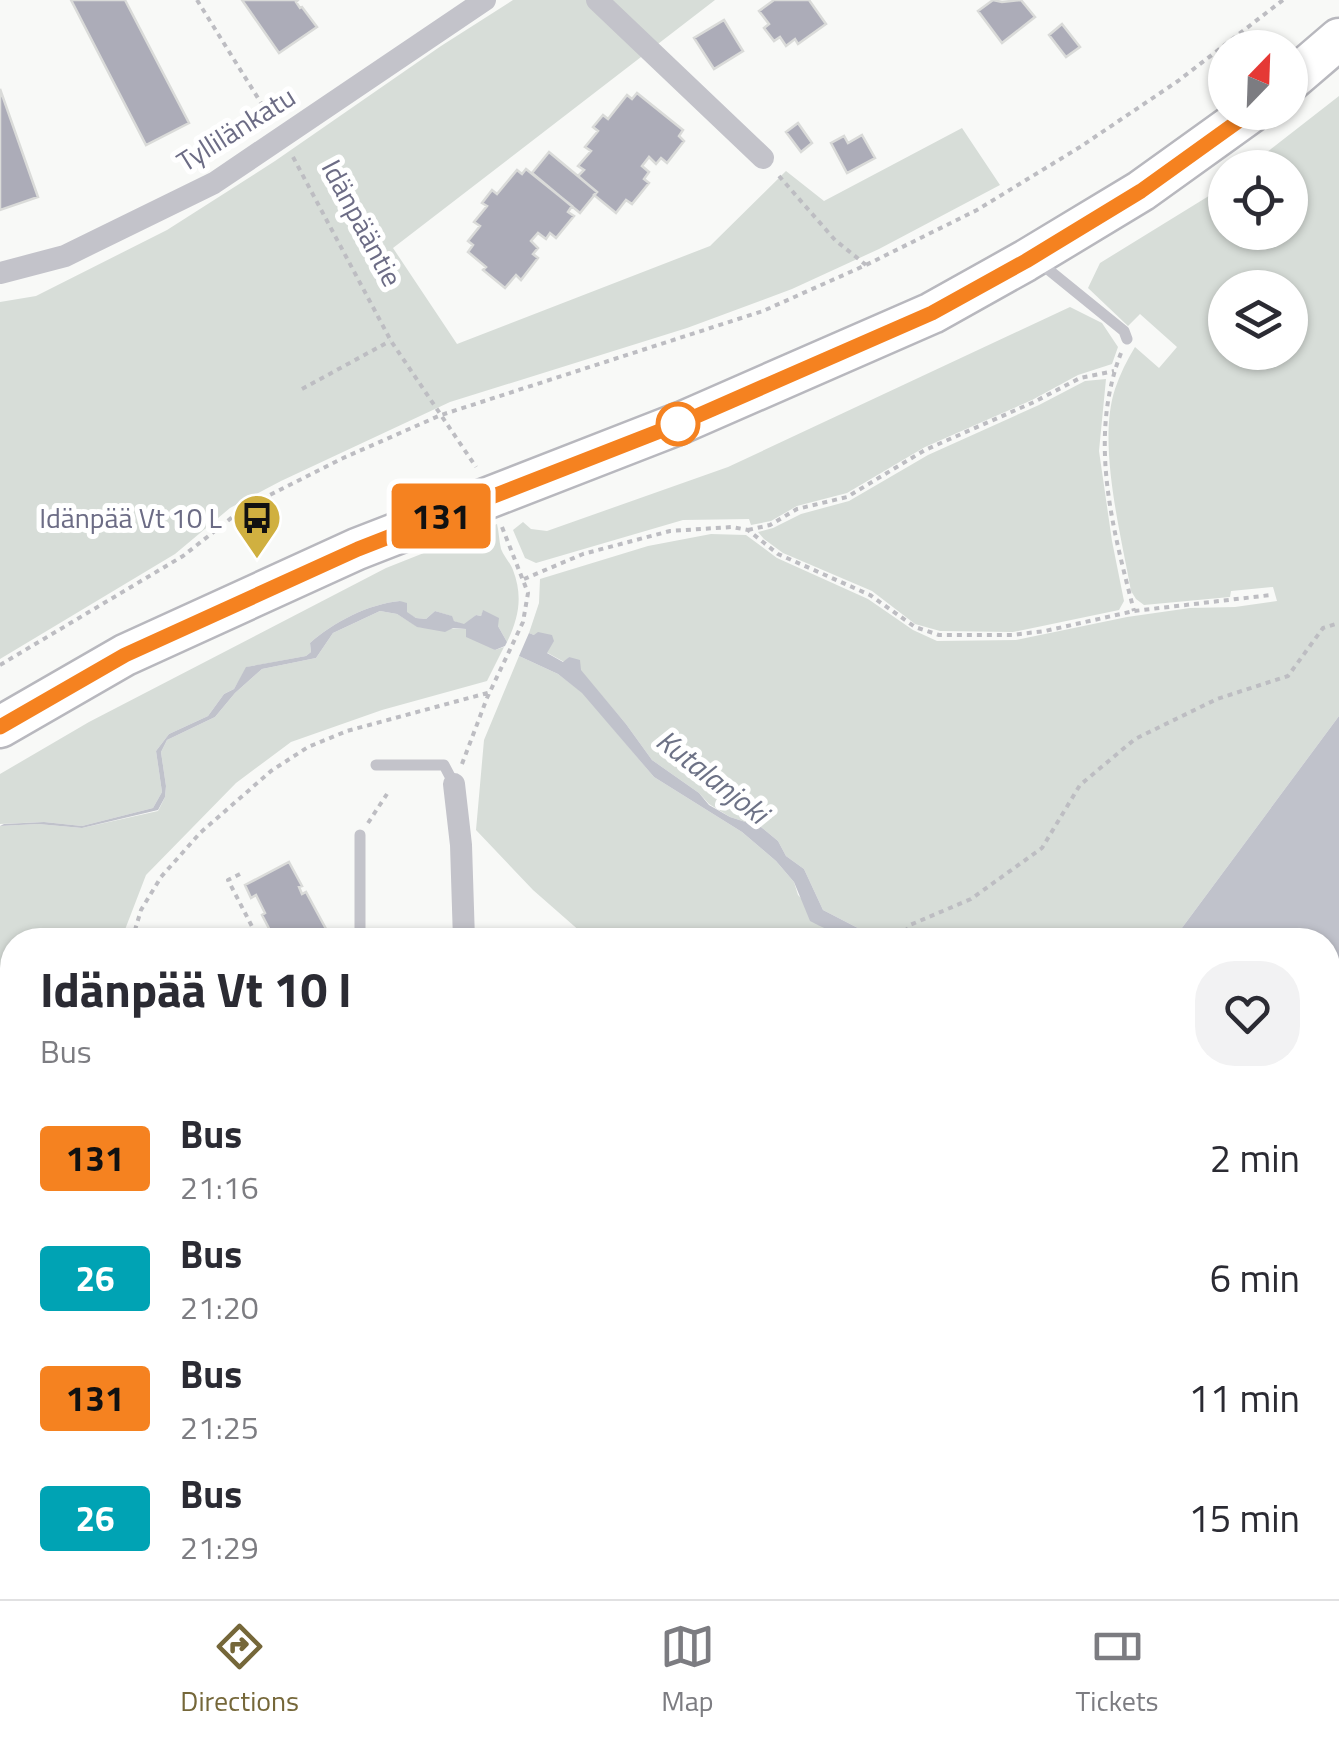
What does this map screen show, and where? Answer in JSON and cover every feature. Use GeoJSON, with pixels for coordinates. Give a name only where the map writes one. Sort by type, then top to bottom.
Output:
{"type":"FeatureCollection","features":[{"type":"Feature","properties":{"kind":"highway"},"geometry":{"type":"LineString","coordinates":[[1308,65],[1339,39]]}},
{"type":"Feature","properties":{"kind":"highway"},"geometry":{"type":"LineString","coordinates":[[0,727],[125,655],[358,549],[683,422],[932,313],[1141,191],[1226,130]]}},
{"type":"Feature","properties":{"kind":"street","name":"Tyllilänkatu"},"geometry":{"type":"LineString","coordinates":[[0,273],[65,256],[214,183],[486,0]]}},
{"type":"Feature","properties":{"kind":"street"},"geometry":{"type":"LineString","coordinates":[[597,0],[763,158]]}},
{"type":"Feature","properties":{"kind":"street"},"geometry":{"type":"LineString","coordinates":[[454,784],[464,928]]}},
{"type":"Feature","properties":{"kind":"lane"},"geometry":{"type":"LineString","coordinates":[[1032,256],[1124,331],[1127,339]]}},
{"type":"Feature","properties":{"kind":"lane"},"geometry":{"type":"LineString","coordinates":[[376,766],[444,765],[454,784]]}},
{"type":"Feature","properties":{"kind":"lane"},"geometry":{"type":"LineString","coordinates":[[360,835],[360,928]]}},
{"type":"Feature","properties":{"kind":"path","name":"Idänpääntie"},"geometry":{"type":"LineString","coordinates":[[196,0],[283,137],[391,341],[478,470]]}},
{"type":"Feature","properties":{"kind":"path"},"geometry":{"type":"LineString","coordinates":[[0,665],[183,556],[238,512],[341,459],[440,415],[763,310],[866,266],[976,210],[1178,81],[1282,0]]}},
{"type":"Feature","properties":{"kind":"path"},"geometry":{"type":"LineString","coordinates":[[763,158],[834,240],[866,266]]}},
{"type":"Feature","properties":{"kind":"path"},"geometry":{"type":"LineString","coordinates":[[1127,339],[1114,371],[1103,427],[1106,480],[1117,546],[1134,610]]}},
{"type":"Feature","properties":{"kind":"path"},"geometry":{"type":"LineString","coordinates":[[302,389],[391,341]]}},
{"type":"Feature","properties":{"kind":"path"},"geometry":{"type":"LineString","coordinates":[[524,579],[583,554],[670,531],[732,527],[748,530],[770,525],[797,509],[847,496],[925,450],[1080,378],[1114,371]]}},
{"type":"Feature","properties":{"kind":"path"},"geometry":{"type":"LineString","coordinates":[[238,512],[257,560]]}},
{"type":"Feature","properties":{"kind":"path"},"geometry":{"type":"LineString","coordinates":[[454,784],[523,622],[528,593],[502,526]]}},
{"type":"Feature","properties":{"kind":"path"},"geometry":{"type":"LineString","coordinates":[[748,530],[778,554],[870,595],[915,627],[939,634],[1012,636],[1134,610],[1271,595]]}},
{"type":"Feature","properties":{"kind":"path"},"geometry":{"type":"LineString","coordinates":[[908,928],[972,898],[1042,848],[1080,784],[1135,738],[1216,700],[1288,676],[1323,628],[1339,623]]}},
{"type":"Feature","properties":{"kind":"path"},"geometry":{"type":"LineString","coordinates":[[136,928],[141,910],[161,877],[200,833],[271,771],[308,746],[348,731],[490,692]]}},
{"type":"Feature","properties":{"kind":"path"},"geometry":{"type":"LineString","coordinates":[[360,835],[387,794]]}},
{"type":"Feature","properties":{"kind":"path"},"geometry":{"type":"LineString","coordinates":[[240,874],[228,880],[253,928]]}},
{"type":"Feature","properties":{"kind":"shaded area"},"geometry":{"type":"Polygon","coordinates":[[[513,0],[715,0],[393,248],[457,344],[710,246],[786,171],[824,201],[962,128],[1000,185],[879,249],[792,289],[687,328],[450,402],[281,481],[230,508],[175,554],[0,659],[0,302],[36,296],[167,230],[513,0]]]}},
{"type":"Feature","properties":{"kind":"shaded area"},"geometry":{"type":"Polygon","coordinates":[[[1339,96],[1339,716],[1182,928],[858,928],[823,910],[804,869],[786,856],[778,841],[761,827],[730,817],[709,804],[652,760],[569,657],[564,662],[546,652],[529,633],[539,603],[540,579],[648,546],[711,534],[746,535],[777,558],[868,599],[913,630],[937,641],[1016,640],[1127,617],[1277,601],[1273,587],[1231,591],[1230,597],[1144,605],[1131,591],[1112,489],[1110,411],[1117,383],[1135,347],[1159,368],[1177,347],[1140,314],[1128,326],[1088,288],[1100,263],[1208,196],[1208,250],[1308,250],[1308,150],[1270,150],[1295,130],[1308,130],[1308,120],[1339,96]]]}},
{"type":"Feature","properties":{"kind":"shaded area"},"geometry":{"type":"Polygon","coordinates":[[[1070,307],[1102,323],[1118,347],[1112,364],[1078,375],[1032,400],[925,447],[847,493],[797,506],[771,521],[751,525],[749,519],[683,520],[536,563],[525,558],[513,530],[523,522],[531,529],[547,531],[728,467],[1070,307]]]}},
{"type":"Feature","properties":{"kind":"shaded area"},"geometry":{"type":"Polygon","coordinates":[[[1106,379],[1099,451],[1124,601],[1119,610],[1013,632],[940,631],[915,624],[872,591],[783,553],[758,532],[801,514],[849,501],[928,455],[1085,381],[1106,379]]]}},
{"type":"Feature","properties":{"kind":"shaded area"},"geometry":{"type":"Polygon","coordinates":[[[497,524],[501,549],[513,570],[519,598],[507,642],[483,611],[464,625],[435,611],[426,619],[416,618],[407,613],[400,601],[364,610],[319,635],[310,643],[311,652],[306,656],[247,667],[234,689],[224,694],[208,716],[169,734],[156,751],[162,792],[153,808],[82,826],[44,822],[0,824],[0,774],[89,722],[386,568],[497,524]]]}},
{"type":"Feature","properties":{"kind":"shaded area"},"geometry":{"type":"Polygon","coordinates":[[[400,601],[407,603],[407,612],[416,618],[426,619],[435,611],[464,624],[476,615],[481,616],[483,610],[499,618],[498,626],[507,642],[495,650],[466,637],[466,629],[445,632],[417,627],[397,614],[380,611],[333,633],[316,658],[262,669],[215,717],[167,740],[161,752],[165,797],[158,810],[82,828],[0,826],[44,822],[82,826],[153,808],[162,792],[156,751],[169,734],[208,716],[224,694],[234,689],[246,667],[306,656],[311,652],[310,643],[341,621],[364,610],[400,601]]]}},
{"type":"Feature","properties":{"kind":"shaded area"},"geometry":{"type":"Polygon","coordinates":[[[380,611],[397,614],[418,627],[467,629],[495,650],[504,647],[487,681],[382,710],[291,742],[236,783],[146,875],[126,928],[0,928],[0,826],[82,828],[158,811],[165,797],[161,752],[167,740],[215,717],[262,669],[316,658],[333,633],[380,611]]]}},
{"type":"Feature","properties":{"kind":"shaded area"},"geometry":{"type":"Polygon","coordinates":[[[529,633],[552,635],[554,641],[547,653],[563,662],[569,657],[580,660],[581,670],[652,760],[699,793],[709,805],[761,827],[778,841],[786,856],[804,869],[823,910],[858,928],[825,928],[810,921],[794,882],[776,861],[742,832],[654,777],[582,693],[558,674],[519,656],[529,633]]]}},
{"type":"Feature","properties":{"kind":"shaded area"},"geometry":{"type":"Polygon","coordinates":[[[519,656],[558,674],[583,693],[654,777],[742,832],[776,861],[794,882],[798,895],[830,928],[576,928],[533,890],[476,830],[484,740],[519,656]]]}},
{"type":"Feature","properties":{"kind":"shaded area"},"geometry":{"type":"Polygon","coordinates":[[[1339,716],[1339,928],[1182,928],[1339,716]]]}},
{"type":"Feature","properties":{"kind":"building"},"geometry":{"type":"Polygon","coordinates":[[[71,0],[125,0],[189,123],[146,145],[71,0]]]}},
{"type":"Feature","properties":{"kind":"building"},"geometry":{"type":"Polygon","coordinates":[[[242,0],[298,0],[317,27],[279,53],[242,0]]]}},
{"type":"Feature","properties":{"kind":"building"},"geometry":{"type":"Polygon","coordinates":[[[774,0],[809,0],[826,24],[798,44],[795,39],[786,46],[780,37],[774,41],[764,28],[769,24],[759,11],[774,0]]]}},
{"type":"Feature","properties":{"kind":"building"},"geometry":{"type":"Polygon","coordinates":[[[993,0],[1021,0],[1035,17],[1002,43],[978,11],[993,0]]]}},
{"type":"Feature","properties":{"kind":"building"},"geometry":{"type":"Polygon","coordinates":[[[724,20],[743,51],[714,69],[694,38],[724,20]]]}},
{"type":"Feature","properties":{"kind":"building"},"geometry":{"type":"Polygon","coordinates":[[[1062,24],[1080,47],[1066,57],[1049,35],[1062,24]]]}},
{"type":"Feature","properties":{"kind":"building"},"geometry":{"type":"Polygon","coordinates":[[[0,89],[38,197],[0,210],[0,89]]]}},
{"type":"Feature","properties":{"kind":"building"},"geometry":{"type":"Polygon","coordinates":[[[637,93],[683,130],[679,136],[684,141],[667,163],[661,158],[656,164],[649,157],[642,166],[649,172],[644,179],[649,183],[632,204],[626,200],[616,213],[578,176],[584,170],[578,166],[591,151],[585,147],[598,131],[593,127],[603,115],[608,119],[627,95],[632,99],[637,93]]]}},
{"type":"Feature","properties":{"kind":"building"},"geometry":{"type":"Polygon","coordinates":[[[798,123],[812,143],[801,152],[786,132],[798,123]]]}},
{"type":"Feature","properties":{"kind":"building"},"geometry":{"type":"Polygon","coordinates":[[[862,135],[875,158],[847,173],[831,143],[844,136],[848,143],[862,135]]]}},
{"type":"Feature","properties":{"kind":"building"},"geometry":{"type":"Polygon","coordinates":[[[549,152],[597,192],[580,213],[532,173],[549,152]]]}},
{"type":"Feature","properties":{"kind":"building"},"geometry":{"type":"Polygon","coordinates":[[[526,169],[572,206],[568,212],[574,216],[556,238],[550,233],[546,239],[538,233],[531,241],[538,248],[533,254],[538,258],[521,280],[516,275],[505,288],[468,252],[473,245],[468,241],[480,226],[474,222],[487,206],[482,203],[492,190],[497,194],[517,170],[522,174],[526,169]]]}},
{"type":"Feature","properties":{"kind":"building"},"geometry":{"type":"Polygon","coordinates":[[[289,862],[302,886],[302,894],[306,892],[326,928],[269,928],[256,895],[251,898],[245,885],[289,862]]]}},
{"type":"Feature","properties":{"kind":"bus line","name":"131"},"geometry":{"type":"LineString","coordinates":[[0,727],[125,655],[358,549],[683,422],[932,313],[1141,191],[1229,130]]}},
{"type":"Feature","properties":{"kind":"place","name":"Idänpää Vt 10 L"},"geometry":{"type":"Point","coordinates":[257,560]}},
{"type":"Feature","properties":{"kind":"water label","name":"Kutalanjoki"},"geometry":{"type":"Point","coordinates":[712,777]}}]}
